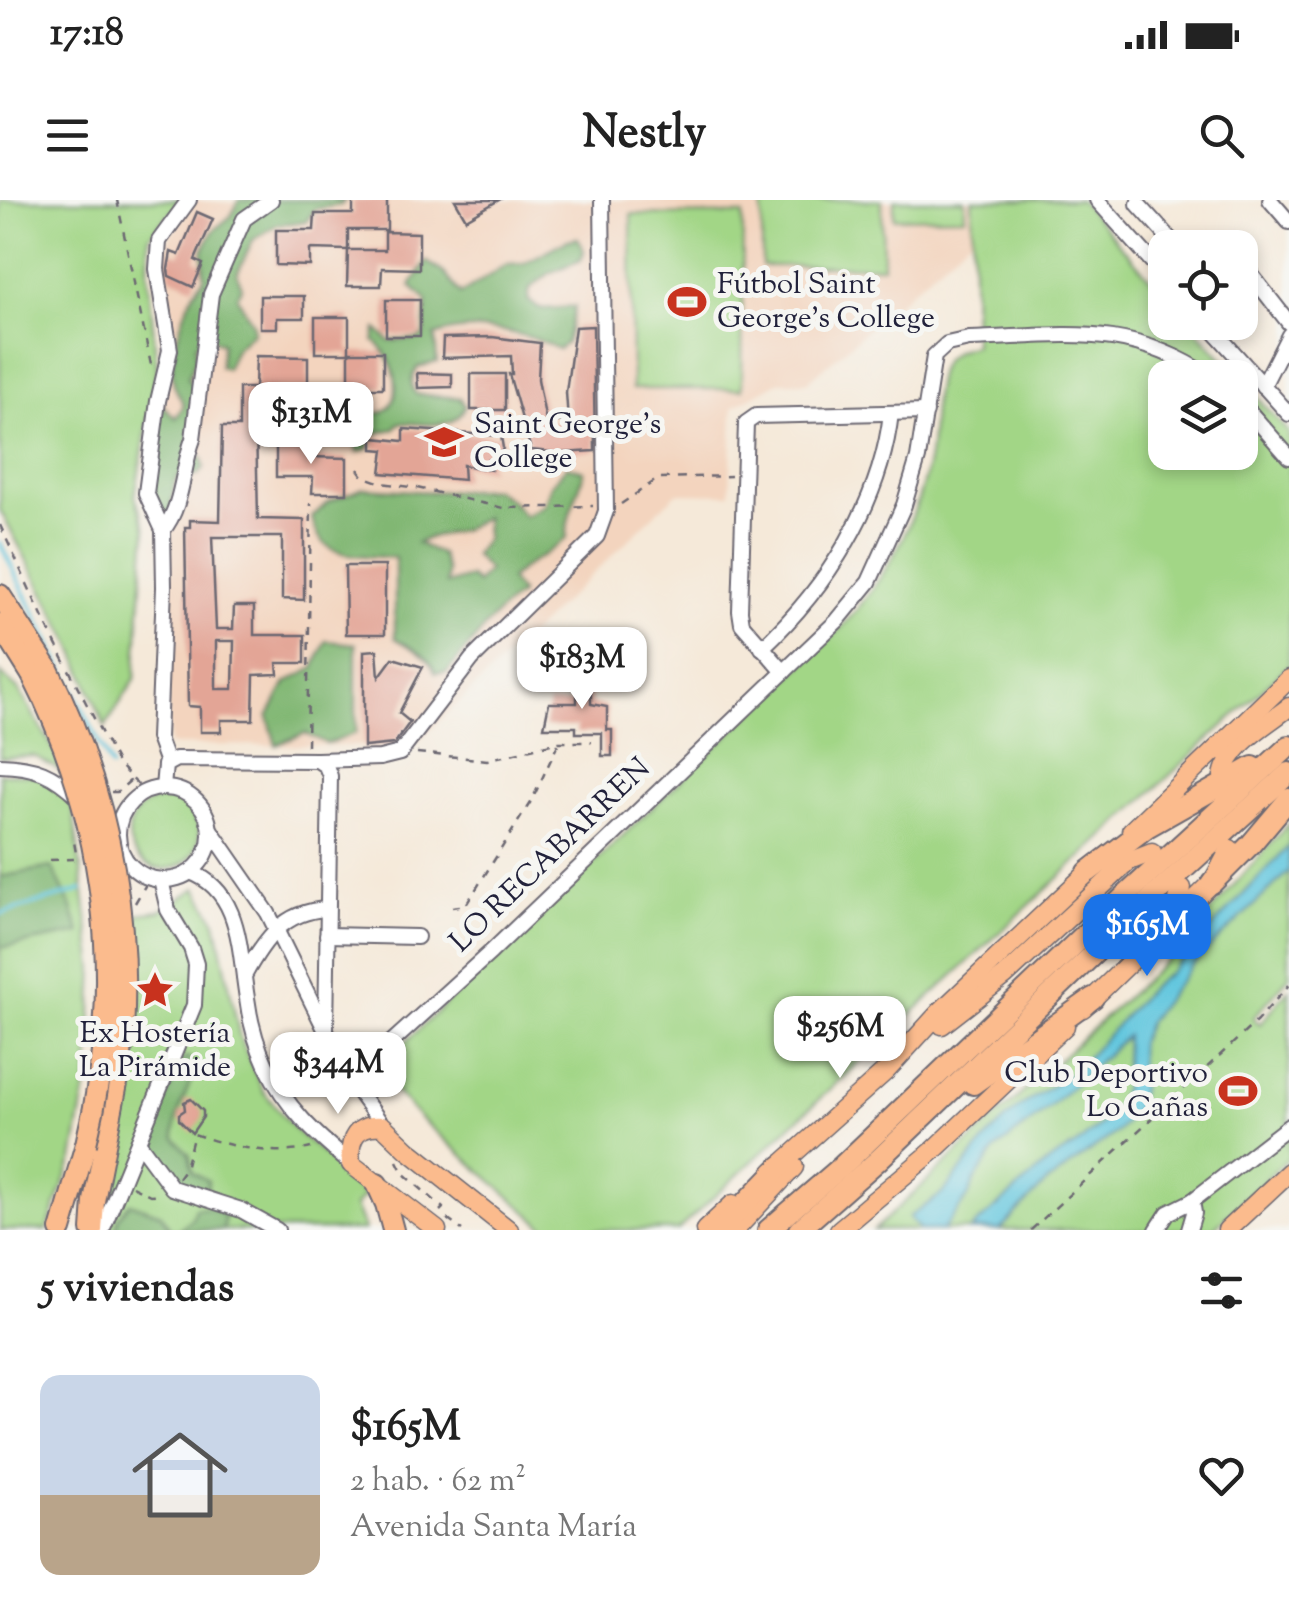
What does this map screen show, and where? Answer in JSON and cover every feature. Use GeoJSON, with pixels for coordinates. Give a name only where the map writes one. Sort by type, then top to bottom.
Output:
{"type":"FeatureCollection","features":[{"type":"Feature","properties":{"kind":"highway"},"geometry":{"type":"LineString","coordinates":[[0,595],[91,771],[114,862],[124,955],[125,1012],[120,1068],[92,1230]]}},
{"type":"Feature","properties":{"kind":"highway"},"geometry":{"type":"LineString","coordinates":[[0,624],[39,671],[78,786],[103,904],[106,1025],[86,1144],[61,1230]]}},
{"type":"Feature","properties":{"kind":"highway"},"geometry":{"type":"LineString","coordinates":[[1088,872],[1147,827],[1289,745]]}},
{"type":"Feature","properties":{"kind":"highway"},"geometry":{"type":"LineString","coordinates":[[768,1230],[852,1156],[1124,896],[1289,745]]}},
{"type":"Feature","properties":{"kind":"highway"},"geometry":{"type":"LineString","coordinates":[[799,1230],[1289,773]]}},
{"type":"Feature","properties":{"kind":"highway"},"geometry":{"type":"LineString","coordinates":[[1212,883],[1239,858],[1289,799]]}},
{"type":"Feature","properties":{"kind":"highway"},"geometry":{"type":"LineString","coordinates":[[922,1119],[1093,998]]}},
{"type":"Feature","properties":{"kind":"highway"},"geometry":{"type":"LineString","coordinates":[[720,1230],[781,1166]]}},
{"type":"Feature","properties":{"kind":"highway"},"geometry":{"type":"LineString","coordinates":[[377,1184],[392,1230]]}},
{"type":"Feature","properties":{"kind":"main road"},"geometry":{"type":"LineString","coordinates":[[888,1070],[939,1014],[1289,679]]}},
{"type":"Feature","properties":{"kind":"main road"},"geometry":{"type":"LineString","coordinates":[[1223,776],[1236,750],[1289,707]]}},
{"type":"Feature","properties":{"kind":"main road"},"geometry":{"type":"LineString","coordinates":[[839,1230],[958,1128],[1168,926],[1212,883],[1230,850]]}},
{"type":"Feature","properties":{"kind":"main road"},"geometry":{"type":"LineString","coordinates":[[705,1230],[888,1070],[1005,976],[1130,860],[1152,852]]}},
{"type":"Feature","properties":{"kind":"main road"},"geometry":{"type":"LineString","coordinates":[[1168,926],[1182,888]]}},
{"type":"Feature","properties":{"kind":"main road"},"geometry":{"type":"LineString","coordinates":[[434,1229],[351,1164],[350,1143],[355,1134],[368,1126],[384,1126],[504,1228]]}},
{"type":"Feature","properties":{"kind":"main road"},"geometry":{"type":"LineString","coordinates":[[735,1230],[795,1166],[825,1127]]}},
{"type":"Feature","properties":{"kind":"main road"},"geometry":{"type":"LineString","coordinates":[[1227,1230],[1289,1172]]}},
{"type":"Feature","properties":{"kind":"main road"},"geometry":{"type":"LineString","coordinates":[[1242,1230],[1289,1186]]}},
{"type":"Feature","properties":{"kind":"street"},"geometry":{"type":"LineString","coordinates":[[163,788],[167,763],[158,738],[163,530],[146,493],[158,401],[170,350],[157,268],[159,241],[190,200]]}},
{"type":"Feature","properties":{"kind":"street"},"geometry":{"type":"LineString","coordinates":[[163,530],[174,517],[193,439],[212,294],[244,219],[271,200]]}},
{"type":"Feature","properties":{"kind":"street"},"geometry":{"type":"LineString","coordinates":[[167,763],[176,759],[380,758],[400,753],[472,659],[597,536],[604,525],[606,506],[602,200]]}},
{"type":"Feature","properties":{"kind":"street"},"geometry":{"type":"LineString","coordinates":[[1097,200],[1148,257]]}},
{"type":"Feature","properties":{"kind":"street"},"geometry":{"type":"LineString","coordinates":[[1270,200],[1289,222]]}},
{"type":"Feature","properties":{"kind":"street"},"geometry":{"type":"LineString","coordinates":[[1124,230],[1139,202],[1163,230]]}},
{"type":"Feature","properties":{"kind":"street"},"geometry":{"type":"LineString","coordinates":[[1258,284],[1289,324]]}},
{"type":"Feature","properties":{"kind":"street","name":"LO RECABARREN"},"geometry":{"type":"LineString","coordinates":[[350,1080],[491,952],[784,672],[837,621],[869,582],[904,504],[918,458],[934,356],[947,344],[968,338],[1102,335],[1140,341],[1184,360]]}},
{"type":"Feature","properties":{"kind":"street"},"geometry":{"type":"LineString","coordinates":[[1263,386],[1289,335]]}},
{"type":"Feature","properties":{"kind":"street"},"geometry":{"type":"LineString","coordinates":[[1222,340],[1289,414]]}},
{"type":"Feature","properties":{"kind":"street"},"geometry":{"type":"LineString","coordinates":[[784,672],[742,624],[740,611],[746,423],[756,416],[926,412]]}},
{"type":"Feature","properties":{"kind":"street"},"geometry":{"type":"LineString","coordinates":[[762,648],[808,600],[862,514],[878,478],[891,413]]}},
{"type":"Feature","properties":{"kind":"street"},"geometry":{"type":"LineString","coordinates":[[1258,422],[1289,457]]}},
{"type":"Feature","properties":{"kind":"street"},"geometry":{"type":"LineString","coordinates":[[312,760],[326,766],[330,776],[326,1031]]}},
{"type":"Feature","properties":{"kind":"street"},"geometry":{"type":"LineString","coordinates":[[0,766],[32,766],[59,779],[118,843]]}},
{"type":"Feature","properties":{"kind":"street"},"geometry":{"type":"LineString","coordinates":[[210,829],[208,849],[190,872],[161,880],[138,873],[118,843],[126,808],[145,792],[163,788],[189,796],[277,927],[350,1080],[384,1126]]}},
{"type":"Feature","properties":{"kind":"street"},"geometry":{"type":"LineString","coordinates":[[190,872],[212,883],[229,908],[239,938],[253,1029],[276,1083],[307,1126],[351,1164]]}},
{"type":"Feature","properties":{"kind":"street"},"geometry":{"type":"LineString","coordinates":[[102,1230],[188,1022],[196,988],[191,948],[168,910],[161,880]]}},
{"type":"Feature","properties":{"kind":"street"},"geometry":{"type":"LineString","coordinates":[[244,976],[277,927],[296,915],[328,910]]}},
{"type":"Feature","properties":{"kind":"street"},"geometry":{"type":"LineString","coordinates":[[327,935],[418,938]]}},
{"type":"Feature","properties":{"kind":"street"},"geometry":{"type":"LineString","coordinates":[[1157,1230],[1168,1213],[1192,1201],[1289,1126]]}},
{"type":"Feature","properties":{"kind":"street"},"geometry":{"type":"LineString","coordinates":[[138,1142],[172,1188],[241,1210],[277,1230]]}},
{"type":"Feature","properties":{"kind":"street"},"geometry":{"type":"LineString","coordinates":[[1188,1230],[1194,1213],[1192,1201]]}},
{"type":"Feature","properties":{"kind":"path"},"geometry":{"type":"LineString","coordinates":[[117,200],[158,401]]}},
{"type":"Feature","properties":{"kind":"path"},"geometry":{"type":"LineString","coordinates":[[358,469],[364,476],[382,483],[503,508],[623,504],[660,478],[730,476]]}},
{"type":"Feature","properties":{"kind":"path"},"geometry":{"type":"LineString","coordinates":[[311,503],[312,760]]}},
{"type":"Feature","properties":{"kind":"path"},"geometry":{"type":"LineString","coordinates":[[0,525],[46,626],[117,763],[145,792]]}},
{"type":"Feature","properties":{"kind":"path"},"geometry":{"type":"LineString","coordinates":[[452,907],[466,905],[532,798],[558,742]]}},
{"type":"Feature","properties":{"kind":"path"},"geometry":{"type":"LineString","coordinates":[[417,753],[487,760],[558,742],[592,742]]}},
{"type":"Feature","properties":{"kind":"path"},"geometry":{"type":"LineString","coordinates":[[102,791],[117,792],[131,780]]}},
{"type":"Feature","properties":{"kind":"path"},"geometry":{"type":"LineString","coordinates":[[50,860],[74,859],[74,834]]}},
{"type":"Feature","properties":{"kind":"path"},"geometry":{"type":"LineString","coordinates":[[1030,1230],[1258,1021],[1289,985]]}},
{"type":"Feature","properties":{"kind":"path"},"geometry":{"type":"LineString","coordinates":[[185,1168],[194,1134],[221,1143],[286,1152],[315,1148]]}},
{"type":"Feature","properties":{"kind":"path"},"geometry":{"type":"LineString","coordinates":[[397,1161],[403,1173],[443,1208],[438,1214],[462,1230]]}},
{"type":"Feature","properties":{"kind":"shaded area","name":"Saint George's College"},"geometry":{"type":"Polygon","coordinates":[[[195,200],[972,200],[973,236],[808,382],[778,382],[733,407],[730,494],[677,493],[417,743],[398,720],[399,746],[169,745],[168,541],[160,403],[172,339],[154,274],[170,237],[195,200]]]}},
{"type":"Feature","properties":{"kind":"green space"},"geometry":{"type":"Polygon","coordinates":[[[0,200],[182,200],[149,237],[148,273],[157,368],[135,496],[146,529],[135,679],[105,727],[73,647],[0,510],[0,200]]]}},
{"type":"Feature","properties":{"kind":"green space"},"geometry":{"type":"Polygon","coordinates":[[[239,200],[345,200],[341,205],[315,209],[306,222],[278,224],[253,240],[237,274],[242,287],[237,297],[253,324],[253,332],[235,349],[226,369],[220,367],[222,344],[210,338],[196,344],[196,359],[188,378],[195,390],[188,454],[202,458],[204,468],[198,475],[179,476],[172,499],[168,541],[151,491],[160,403],[176,418],[184,405],[173,373],[180,328],[204,279],[206,243],[231,216],[239,200]]]}},
{"type":"Feature","properties":{"kind":"green space"},"geometry":{"type":"Polygon","coordinates":[[[762,200],[882,200],[883,266],[762,266],[762,200]]]}},
{"type":"Feature","properties":{"kind":"green space"},"geometry":{"type":"Polygon","coordinates":[[[894,200],[965,200],[965,217],[894,218],[894,200]]]}},
{"type":"Feature","properties":{"kind":"green space"},"geometry":{"type":"Polygon","coordinates":[[[972,200],[1080,200],[1148,276],[1148,340],[1205,340],[1224,360],[1148,360],[1148,470],[1258,470],[1258,398],[1289,433],[1289,665],[678,1230],[548,1230],[420,1118],[376,1070],[842,627],[886,569],[917,504],[929,456],[941,365],[952,353],[974,345],[972,200]]]}},
{"type":"Feature","properties":{"kind":"green space","name":"Fútbol Saint George's College"},"geometry":{"type":"Polygon","coordinates":[[[631,214],[743,215],[742,389],[632,389],[631,214]]]}},
{"type":"Feature","properties":{"kind":"green space"},"geometry":{"type":"Polygon","coordinates":[[[578,238],[584,251],[581,260],[551,272],[530,288],[528,300],[539,309],[575,307],[566,343],[558,349],[514,333],[481,329],[435,336],[437,362],[418,367],[413,387],[416,394],[460,398],[465,406],[460,414],[446,423],[399,423],[394,429],[372,434],[368,449],[358,452],[355,419],[389,408],[396,387],[390,361],[374,341],[377,329],[389,341],[424,335],[427,301],[411,286],[426,261],[444,273],[461,294],[507,264],[524,263],[578,238]]]}},
{"type":"Feature","properties":{"kind":"green space"},"geometry":{"type":"Polygon","coordinates":[[[567,466],[584,471],[567,537],[510,579],[521,594],[491,620],[447,672],[435,673],[424,656],[395,638],[395,558],[332,549],[316,532],[312,517],[328,502],[363,488],[430,492],[494,489],[512,501],[524,516],[544,505],[551,485],[567,466]],[[485,517],[460,531],[417,543],[441,554],[447,571],[446,584],[470,577],[477,583],[488,570],[474,555],[486,539],[485,517]]]}},
{"type":"Feature","properties":{"kind":"green space"},"geometry":{"type":"Polygon","coordinates":[[[326,641],[356,644],[356,733],[327,744],[305,733],[276,745],[268,717],[286,683],[314,668],[326,641]]]}},
{"type":"Feature","properties":{"kind":"green space"},"geometry":{"type":"Polygon","coordinates":[[[0,673],[18,689],[70,776],[34,756],[0,758],[0,673]]]}},
{"type":"Feature","properties":{"kind":"green space"},"geometry":{"type":"Polygon","coordinates":[[[0,773],[46,776],[72,803],[94,968],[89,1072],[73,1159],[47,1230],[0,1230],[0,773]]]}},
{"type":"Feature","properties":{"kind":"green space"},"geometry":{"type":"Polygon","coordinates":[[[164,799],[178,801],[189,809],[197,820],[197,848],[189,859],[178,867],[164,869],[150,867],[139,859],[131,848],[129,834],[131,820],[139,809],[150,801],[164,799]]]}},
{"type":"Feature","properties":{"kind":"green space"},"geometry":{"type":"Polygon","coordinates":[[[1289,823],[1289,977],[1253,1018],[1260,1024],[1289,989],[1289,1158],[1212,1230],[874,1230],[1170,957],[1289,823]]]}},
{"type":"Feature","properties":{"kind":"green space"},"geometry":{"type":"Polygon","coordinates":[[[52,867],[80,933],[0,948],[0,877],[52,867]]]}},
{"type":"Feature","properties":{"kind":"green space"},"geometry":{"type":"Polygon","coordinates":[[[197,888],[216,922],[240,1038],[263,1091],[295,1130],[351,1178],[364,1196],[355,1206],[365,1230],[96,1230],[126,1103],[137,914],[160,911],[197,888]]]}},
{"type":"Feature","properties":{"kind":"green space"},"geometry":{"type":"Polygon","coordinates":[[[188,1057],[195,1065],[177,1118],[175,1138],[189,1154],[193,1172],[208,1181],[207,1193],[175,1180],[155,1151],[160,1111],[188,1057]]]}},
{"type":"Feature","properties":{"kind":"green space"},"geometry":{"type":"Polygon","coordinates":[[[130,1203],[161,1214],[171,1230],[116,1230],[118,1218],[130,1203]]]}},
{"type":"Feature","properties":{"kind":"green space"},"geometry":{"type":"Polygon","coordinates":[[[195,1208],[213,1208],[225,1216],[223,1230],[178,1230],[192,1218],[195,1208]]]}},
{"type":"Feature","properties":{"kind":"water"},"geometry":{"type":"Polygon","coordinates":[[[1289,846],[1289,871],[1192,965],[1148,1022],[1139,1044],[1141,1090],[1135,1111],[1118,1131],[1045,1184],[1000,1230],[970,1230],[1050,1161],[1113,1114],[1124,1088],[1126,1036],[1051,1106],[995,1150],[943,1230],[920,1230],[909,1217],[942,1194],[989,1136],[1018,1108],[1076,1070],[1289,846]]]}},
{"type":"Feature","properties":{"kind":"building"},"geometry":{"type":"Polygon","coordinates":[[[353,200],[387,200],[387,230],[348,230],[348,250],[310,249],[310,266],[276,265],[276,230],[314,230],[315,214],[353,214],[353,200]]]}},
{"type":"Feature","properties":{"kind":"building"},"geometry":{"type":"Polygon","coordinates":[[[455,200],[499,200],[466,219],[455,200]]]}},
{"type":"Feature","properties":{"kind":"building"},"geometry":{"type":"Polygon","coordinates":[[[197,212],[213,219],[195,260],[203,264],[193,287],[169,276],[168,269],[171,252],[179,255],[197,212]]]}},
{"type":"Feature","properties":{"kind":"building"},"geometry":{"type":"Polygon","coordinates":[[[385,232],[419,233],[419,269],[382,268],[381,286],[347,286],[348,250],[385,250],[385,232]]]}},
{"type":"Feature","properties":{"kind":"building"},"geometry":{"type":"Polygon","coordinates":[[[260,296],[304,296],[304,318],[277,318],[277,328],[260,328],[260,296]]]}},
{"type":"Feature","properties":{"kind":"building"},"geometry":{"type":"Polygon","coordinates":[[[386,300],[420,300],[420,336],[386,336],[386,300]]]}},
{"type":"Feature","properties":{"kind":"building"},"geometry":{"type":"Polygon","coordinates":[[[315,317],[349,317],[349,353],[315,353],[315,317]]]}},
{"type":"Feature","properties":{"kind":"building"},"geometry":{"type":"Polygon","coordinates":[[[593,326],[595,451],[531,450],[509,374],[511,356],[442,358],[443,338],[492,337],[540,343],[538,379],[546,422],[568,421],[566,392],[575,327],[593,326]]]}},
{"type":"Feature","properties":{"kind":"building"},"geometry":{"type":"Polygon","coordinates":[[[349,352],[383,352],[383,388],[349,388],[349,352]]]}},
{"type":"Feature","properties":{"kind":"building"},"geometry":{"type":"Polygon","coordinates":[[[256,356],[308,357],[308,389],[273,388],[273,424],[256,424],[258,519],[304,520],[304,600],[282,599],[282,537],[212,537],[216,629],[233,629],[234,606],[254,606],[254,635],[305,635],[305,663],[277,663],[278,674],[254,675],[253,720],[221,720],[221,732],[200,732],[200,707],[188,706],[185,527],[190,527],[190,520],[220,521],[222,427],[239,427],[239,388],[255,388],[256,356]],[[216,641],[216,689],[233,689],[234,641],[216,641]]]}},
{"type":"Feature","properties":{"kind":"building"},"geometry":{"type":"Polygon","coordinates":[[[417,373],[452,374],[452,387],[418,388],[417,373]]]}},
{"type":"Feature","properties":{"kind":"building"},"geometry":{"type":"Polygon","coordinates":[[[471,374],[505,374],[505,410],[471,410],[471,374]]]}},
{"type":"Feature","properties":{"kind":"building"},"geometry":{"type":"Polygon","coordinates":[[[404,429],[501,436],[503,448],[498,460],[488,460],[491,470],[463,465],[464,480],[381,473],[384,450],[373,449],[373,438],[404,441],[404,429]]]}},
{"type":"Feature","properties":{"kind":"building"},"geometry":{"type":"Polygon","coordinates":[[[276,441],[310,441],[310,457],[347,458],[347,493],[312,493],[313,477],[276,477],[276,441]]]}},
{"type":"Feature","properties":{"kind":"building"},"geometry":{"type":"Polygon","coordinates":[[[345,566],[385,566],[385,634],[346,634],[345,566]]]}},
{"type":"Feature","properties":{"kind":"building"},"geometry":{"type":"Polygon","coordinates":[[[377,650],[379,677],[393,658],[423,667],[399,713],[410,722],[394,744],[364,747],[364,651],[377,650]]]}},
{"type":"Feature","properties":{"kind":"building"},"geometry":{"type":"Polygon","coordinates":[[[577,665],[591,665],[591,704],[607,707],[612,756],[602,756],[602,733],[576,733],[576,727],[544,727],[549,703],[577,703],[577,665]]]}},
{"type":"Feature","properties":{"kind":"building"},"geometry":{"type":"Polygon","coordinates":[[[191,1099],[203,1111],[192,1133],[179,1120],[179,1114],[185,1110],[184,1102],[191,1099]]]}},
{"type":"Feature","properties":{"kind":"waterway"},"geometry":{"type":"LineString","coordinates":[[0,543],[111,767]]}},
{"type":"Feature","properties":{"kind":"waterway"},"geometry":{"type":"LineString","coordinates":[[0,914],[82,890]]}},
{"type":"Feature","properties":{"kind":"place","name":"Fútbol Saint George's College"},"geometry":{"type":"Point","coordinates":[687,302]}},
{"type":"Feature","properties":{"kind":"place","name":"Saint George's College"},"geometry":{"type":"Point","coordinates":[444,442]}},
{"type":"Feature","properties":{"kind":"place","name":"Ex Hostería La Pirámide"},"geometry":{"type":"Point","coordinates":[155,990]}},
{"type":"Feature","properties":{"kind":"place","name":"Club Deportivo Lo Cañas"},"geometry":{"type":"Point","coordinates":[1238,1091]}}]}
